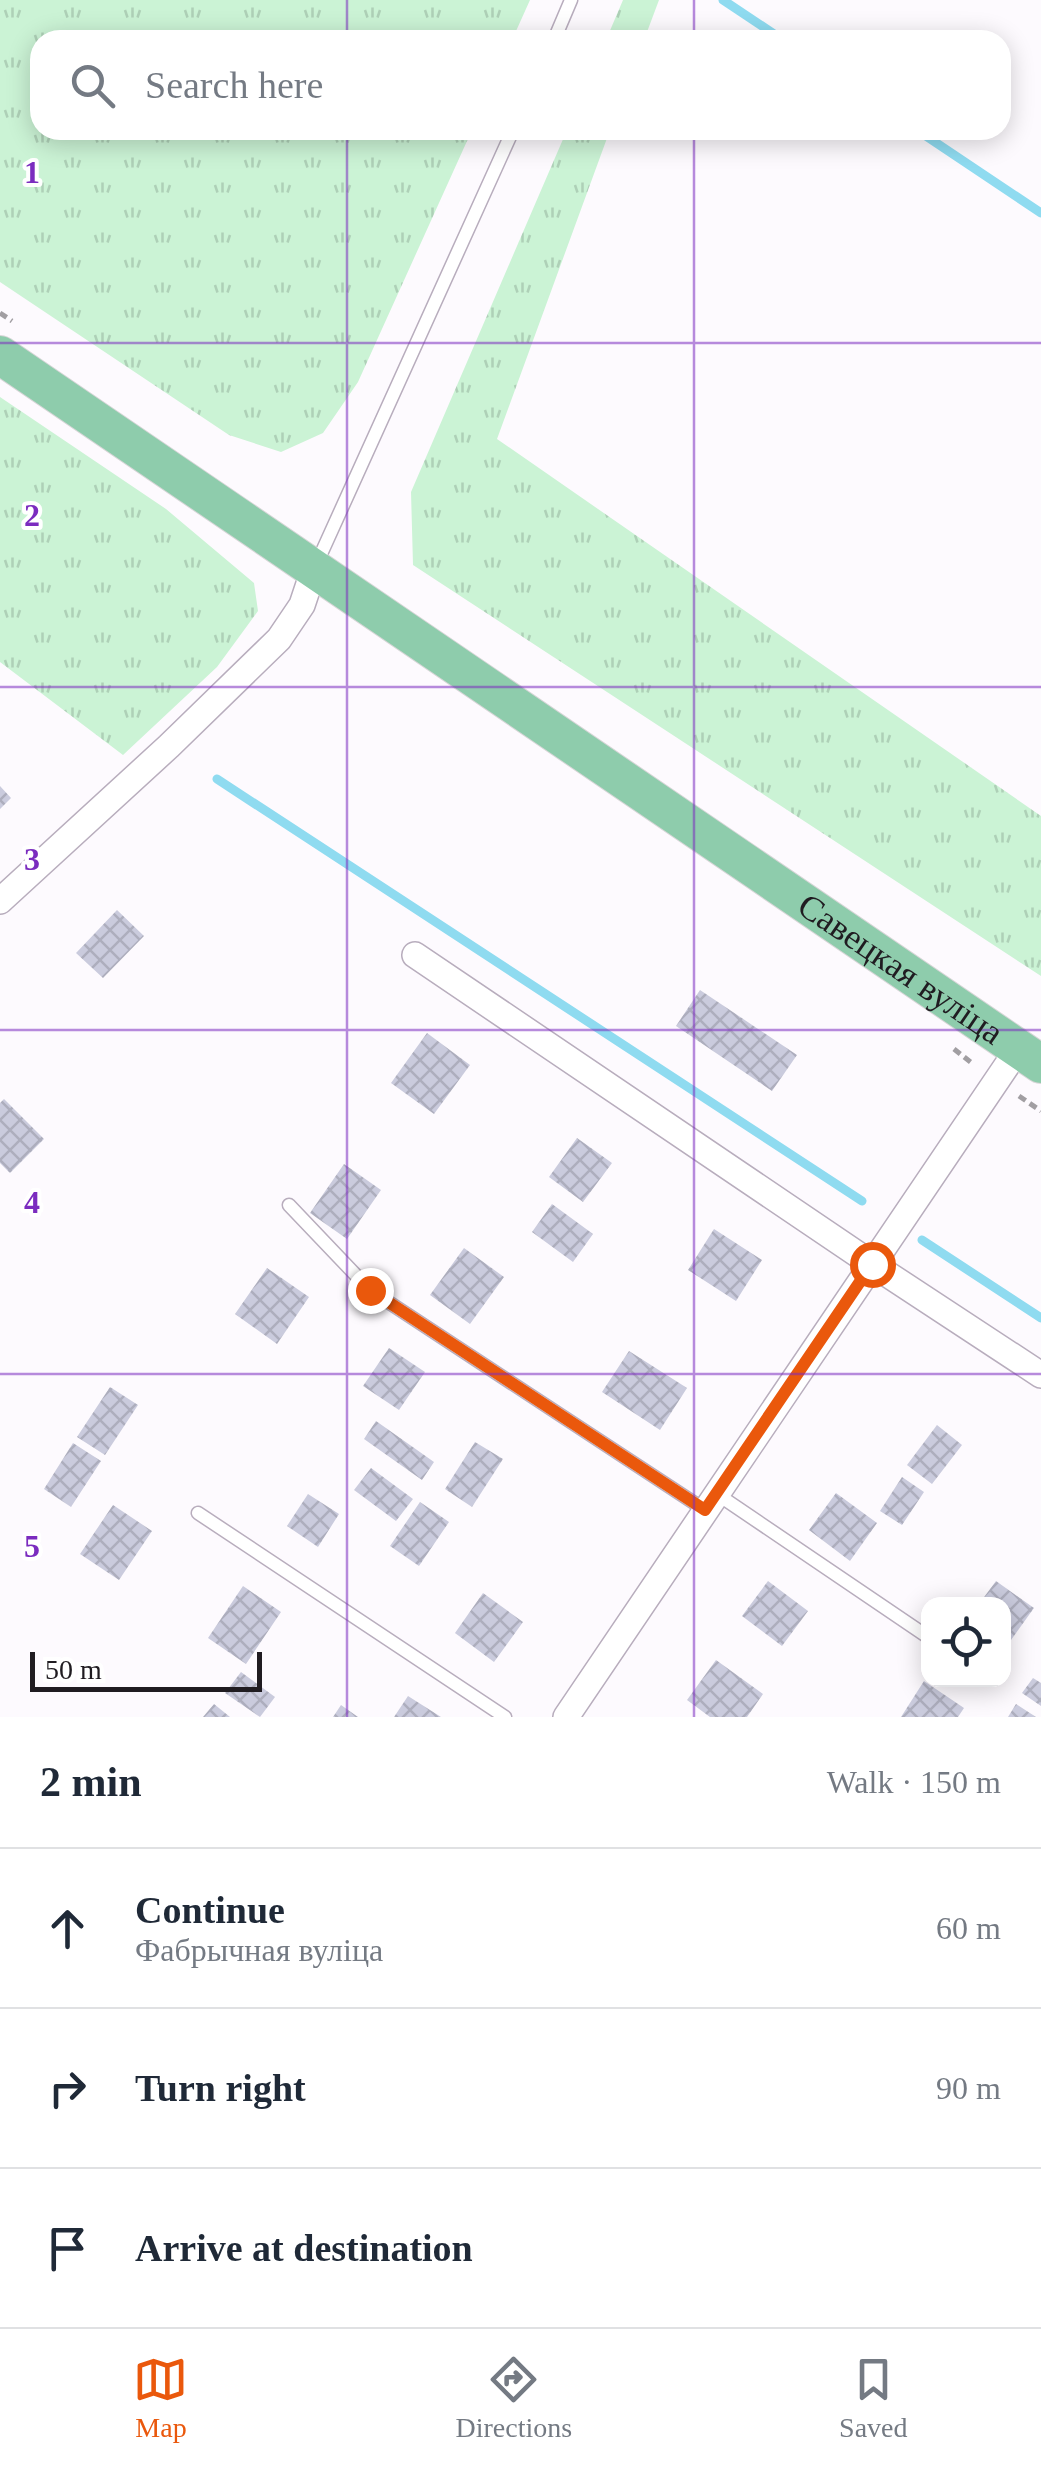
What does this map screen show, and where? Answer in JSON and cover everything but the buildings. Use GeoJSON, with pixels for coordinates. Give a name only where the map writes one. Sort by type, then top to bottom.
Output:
{"type":"FeatureCollection","features":[{"type":"Feature","properties":{"kind":"main road","name":"Савецкая вуліца"},"geometry":{"type":"LineString","coordinates":[[0,356],[1029,1056]]}},
{"type":"Feature","properties":{"kind":"street"},"geometry":{"type":"LineString","coordinates":[[0,901],[169,746],[278,638],[302,606],[313,572]]}},
{"type":"Feature","properties":{"kind":"street"},"geometry":{"type":"LineString","coordinates":[[415,954],[1041,1374]]}},
{"type":"Feature","properties":{"kind":"street"},"geometry":{"type":"LineString","coordinates":[[566,1717],[872,1264],[1029,1056]]}},
{"type":"Feature","properties":{"kind":"lane"},"geometry":{"type":"LineString","coordinates":[[558,30],[571,0]]}},
{"type":"Feature","properties":{"kind":"lane"},"geometry":{"type":"LineString","coordinates":[[313,572],[509,140]]}},
{"type":"Feature","properties":{"kind":"lane"},"geometry":{"type":"LineString","coordinates":[[289,1205],[370,1290],[921,1633]]}},
{"type":"Feature","properties":{"kind":"lane"},"geometry":{"type":"LineString","coordinates":[[198,1513],[505,1717]]}},
{"type":"Feature","properties":{"kind":"green space"},"geometry":{"type":"Polygon","coordinates":[[[0,0],[530,0],[516,30],[30,30],[30,140],[467,140],[358,382],[323,433],[281,452],[229,435],[0,282],[0,0]]]}},
{"type":"Feature","properties":{"kind":"green space"},"geometry":{"type":"Polygon","coordinates":[[[623,0],[659,0],[648,30],[610,30],[623,0]]]}},
{"type":"Feature","properties":{"kind":"green space"},"geometry":{"type":"Polygon","coordinates":[[[563,140],[606,140],[497,439],[1041,816],[1041,976],[413,565],[411,492],[563,140]]]}},
{"type":"Feature","properties":{"kind":"green space"},"geometry":{"type":"Polygon","coordinates":[[[0,397],[166,509],[254,583],[258,611],[217,667],[123,755],[0,662],[0,397]]]}},
{"type":"Feature","properties":{"kind":"waterway"},"geometry":{"type":"LineString","coordinates":[[723,0],[768,30]]}},
{"type":"Feature","properties":{"kind":"waterway"},"geometry":{"type":"LineString","coordinates":[[932,140],[1041,213]]}},
{"type":"Feature","properties":{"kind":"waterway"},"geometry":{"type":"LineString","coordinates":[[217,779],[862,1201]]}},
{"type":"Feature","properties":{"kind":"waterway"},"geometry":{"type":"LineString","coordinates":[[922,1240],[1041,1318]]}},
{"type":"Feature","properties":{"kind":"route"},"geometry":{"type":"LineString","coordinates":[[370,1290],[705,1510],[872,1264]]}}]}
